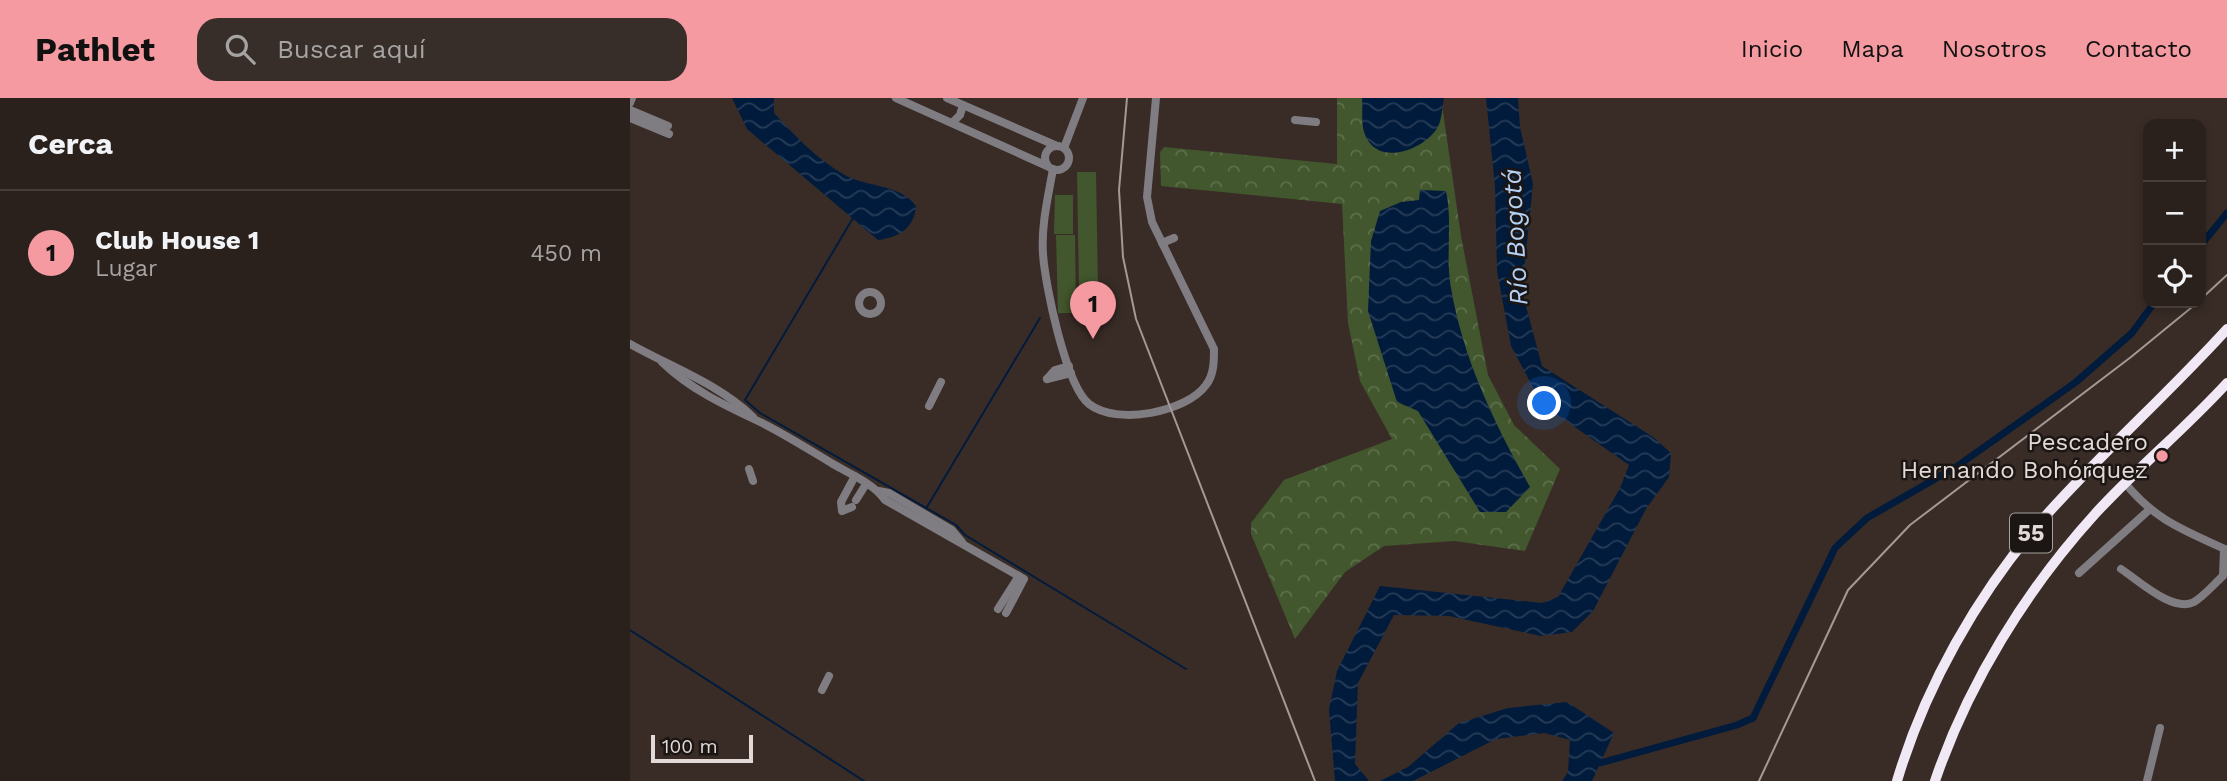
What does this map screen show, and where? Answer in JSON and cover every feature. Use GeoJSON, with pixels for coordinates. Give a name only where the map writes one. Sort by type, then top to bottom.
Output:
{"type":"FeatureCollection","features":[{"type":"Feature","properties":{"kind":"highway","name":"55"},"geometry":{"type":"LineString","coordinates":[[1897,781],[1923,710],[1949,657],[2021,545],[2069,490],[2227,329]]}},
{"type":"Feature","properties":{"kind":"highway","name":"55"},"geometry":{"type":"LineString","coordinates":[[1935,781],[1975,688],[2013,623],[2084,528],[2125,483],[2226,385]]}},
{"type":"Feature","properties":{"kind":"street"},"geometry":{"type":"LineString","coordinates":[[896,98],[1050,168],[1061,169],[1067,164],[1069,156],[1060,147],[947,98]]}},
{"type":"Feature","properties":{"kind":"street"},"geometry":{"type":"LineString","coordinates":[[1083,98],[1060,147],[1046,153],[1050,168],[1043,253],[1053,310],[1077,390],[1089,404],[1123,417],[1139,417],[1186,400],[1206,386],[1214,366],[1214,349],[1152,222],[1147,197],[1156,98]]}},
{"type":"Feature","properties":{"kind":"street"},"geometry":{"type":"LineString","coordinates":[[952,123],[960,115],[963,105]]}},
{"type":"Feature","properties":{"kind":"street"},"geometry":{"type":"LineString","coordinates":[[630,110],[669,130],[630,118]]}},
{"type":"Feature","properties":{"kind":"street"},"geometry":{"type":"LineString","coordinates":[[1295,120],[1316,121]]}},
{"type":"Feature","properties":{"kind":"street"},"geometry":{"type":"LineString","coordinates":[[1162,243],[1174,238]]}},
{"type":"Feature","properties":{"kind":"street"},"geometry":{"type":"LineString","coordinates":[[630,344],[682,370],[741,405],[758,421],[952,530],[962,542],[1021,578],[1002,611]]}},
{"type":"Feature","properties":{"kind":"street"},"geometry":{"type":"LineString","coordinates":[[929,406],[941,382]]}},
{"type":"Feature","properties":{"kind":"street"},"geometry":{"type":"LineString","coordinates":[[749,468],[753,481]]}},
{"type":"Feature","properties":{"kind":"street"},"geometry":{"type":"LineString","coordinates":[[855,477],[841,502],[842,510],[854,503],[866,484]]}},
{"type":"Feature","properties":{"kind":"street"},"geometry":{"type":"LineString","coordinates":[[2121,569],[2169,601],[2180,604],[2193,602],[2225,578],[2226,549],[2165,522],[2149,510],[2125,483]]}},
{"type":"Feature","properties":{"kind":"street"},"geometry":{"type":"LineString","coordinates":[[2079,573],[2149,510]]}},
{"type":"Feature","properties":{"kind":"street"},"geometry":{"type":"LineString","coordinates":[[822,690],[829,676]]}},
{"type":"Feature","properties":{"kind":"street"},"geometry":{"type":"LineString","coordinates":[[2147,781],[2160,728]]}},
{"type":"Feature","properties":{"kind":"green space"},"geometry":{"type":"Polygon","coordinates":[[[1337,98],[1441,98],[1461,236],[1488,375],[1514,425],[1560,469],[1525,551],[1454,541],[1384,546],[1345,572],[1295,639],[1251,534],[1251,523],[1284,480],[1392,439],[1360,381],[1348,323],[1342,204],[1161,186],[1160,152],[1164,147],[1337,164],[1337,98]]]}},
{"type":"Feature","properties":{"kind":"green space"},"geometry":{"type":"Polygon","coordinates":[[[1077,172],[1096,172],[1098,289],[1079,289],[1077,172]]]}},
{"type":"Feature","properties":{"kind":"green space"},"geometry":{"type":"Polygon","coordinates":[[[1055,195],[1073,195],[1073,234],[1054,234],[1055,195]]]}},
{"type":"Feature","properties":{"kind":"green space"},"geometry":{"type":"Polygon","coordinates":[[[1056,235],[1075,235],[1076,313],[1058,313],[1056,235]]]}},
{"type":"Feature","properties":{"kind":"water"},"geometry":{"type":"Polygon","coordinates":[[[732,98],[774,98],[774,113],[824,161],[843,174],[892,189],[909,199],[916,206],[909,226],[893,237],[878,240],[747,129],[732,98]]]}},
{"type":"Feature","properties":{"kind":"water"},"geometry":{"type":"Polygon","coordinates":[[[1362,98],[1444,98],[1440,123],[1429,138],[1409,150],[1387,153],[1370,143],[1364,132],[1362,98]]]}},
{"type":"Feature","properties":{"kind":"water","name":"Río Bogotá"},"geometry":{"type":"Polygon","coordinates":[[[1486,98],[1518,98],[1520,127],[1533,184],[1522,291],[1542,366],[1653,437],[1671,453],[1669,477],[1646,509],[1593,611],[1572,632],[1541,636],[1449,616],[1394,615],[1358,683],[1355,764],[1369,781],[1335,781],[1329,709],[1337,671],[1380,586],[1542,603],[1558,597],[1620,488],[1629,465],[1542,404],[1511,346],[1497,271],[1495,187],[1486,98]]]}},
{"type":"Feature","properties":{"kind":"water"},"geometry":{"type":"Polygon","coordinates":[[[1420,190],[1446,191],[1449,215],[1449,276],[1463,340],[1493,416],[1530,487],[1506,512],[1480,512],[1418,411],[1397,402],[1368,311],[1371,241],[1380,211],[1401,202],[1419,200],[1420,190]]]}},
{"type":"Feature","properties":{"kind":"water"},"geometry":{"type":"Polygon","coordinates":[[[1567,702],[1614,733],[1592,781],[1562,781],[1568,772],[1570,740],[1545,733],[1496,739],[1413,781],[1380,781],[1408,767],[1459,723],[1508,708],[1567,702]]]}},
{"type":"Feature","properties":{"kind":"waterway"},"geometry":{"type":"LineString","coordinates":[[2206,239],[2227,213]]}},
{"type":"Feature","properties":{"kind":"waterway"},"geometry":{"type":"LineString","coordinates":[[853,218],[745,400],[760,413],[956,525],[965,535],[1186,669]]}},
{"type":"Feature","properties":{"kind":"waterway"},"geometry":{"type":"LineString","coordinates":[[1600,763],[1737,725],[1753,718],[1835,548],[1867,518],[1956,467],[2076,382],[2132,333],[2150,308]]}},
{"type":"Feature","properties":{"kind":"waterway"},"geometry":{"type":"LineString","coordinates":[[927,507],[1040,318]]}},
{"type":"Feature","properties":{"kind":"waterway"},"geometry":{"type":"LineString","coordinates":[[630,630],[864,781]]}},
{"type":"Feature","properties":{"kind":"railway"},"geometry":{"type":"LineString","coordinates":[[1127,98],[1119,190],[1123,257],[1136,319],[1315,781]]}},
{"type":"Feature","properties":{"kind":"railway"},"geometry":{"type":"LineString","coordinates":[[2206,294],[2227,275]]}},
{"type":"Feature","properties":{"kind":"railway"},"geometry":{"type":"LineString","coordinates":[[1759,781],[1848,590],[1910,525],[2131,357],[2191,308]]}},
{"type":"Feature","properties":{"kind":"place","name":"Club House 1"},"geometry":{"type":"Point","coordinates":[1093,339]}},
{"type":"Feature","properties":{"kind":"place","name":"Pescadero Hernando Bohórquez"},"geometry":{"type":"Point","coordinates":[2162,456]}}]}
